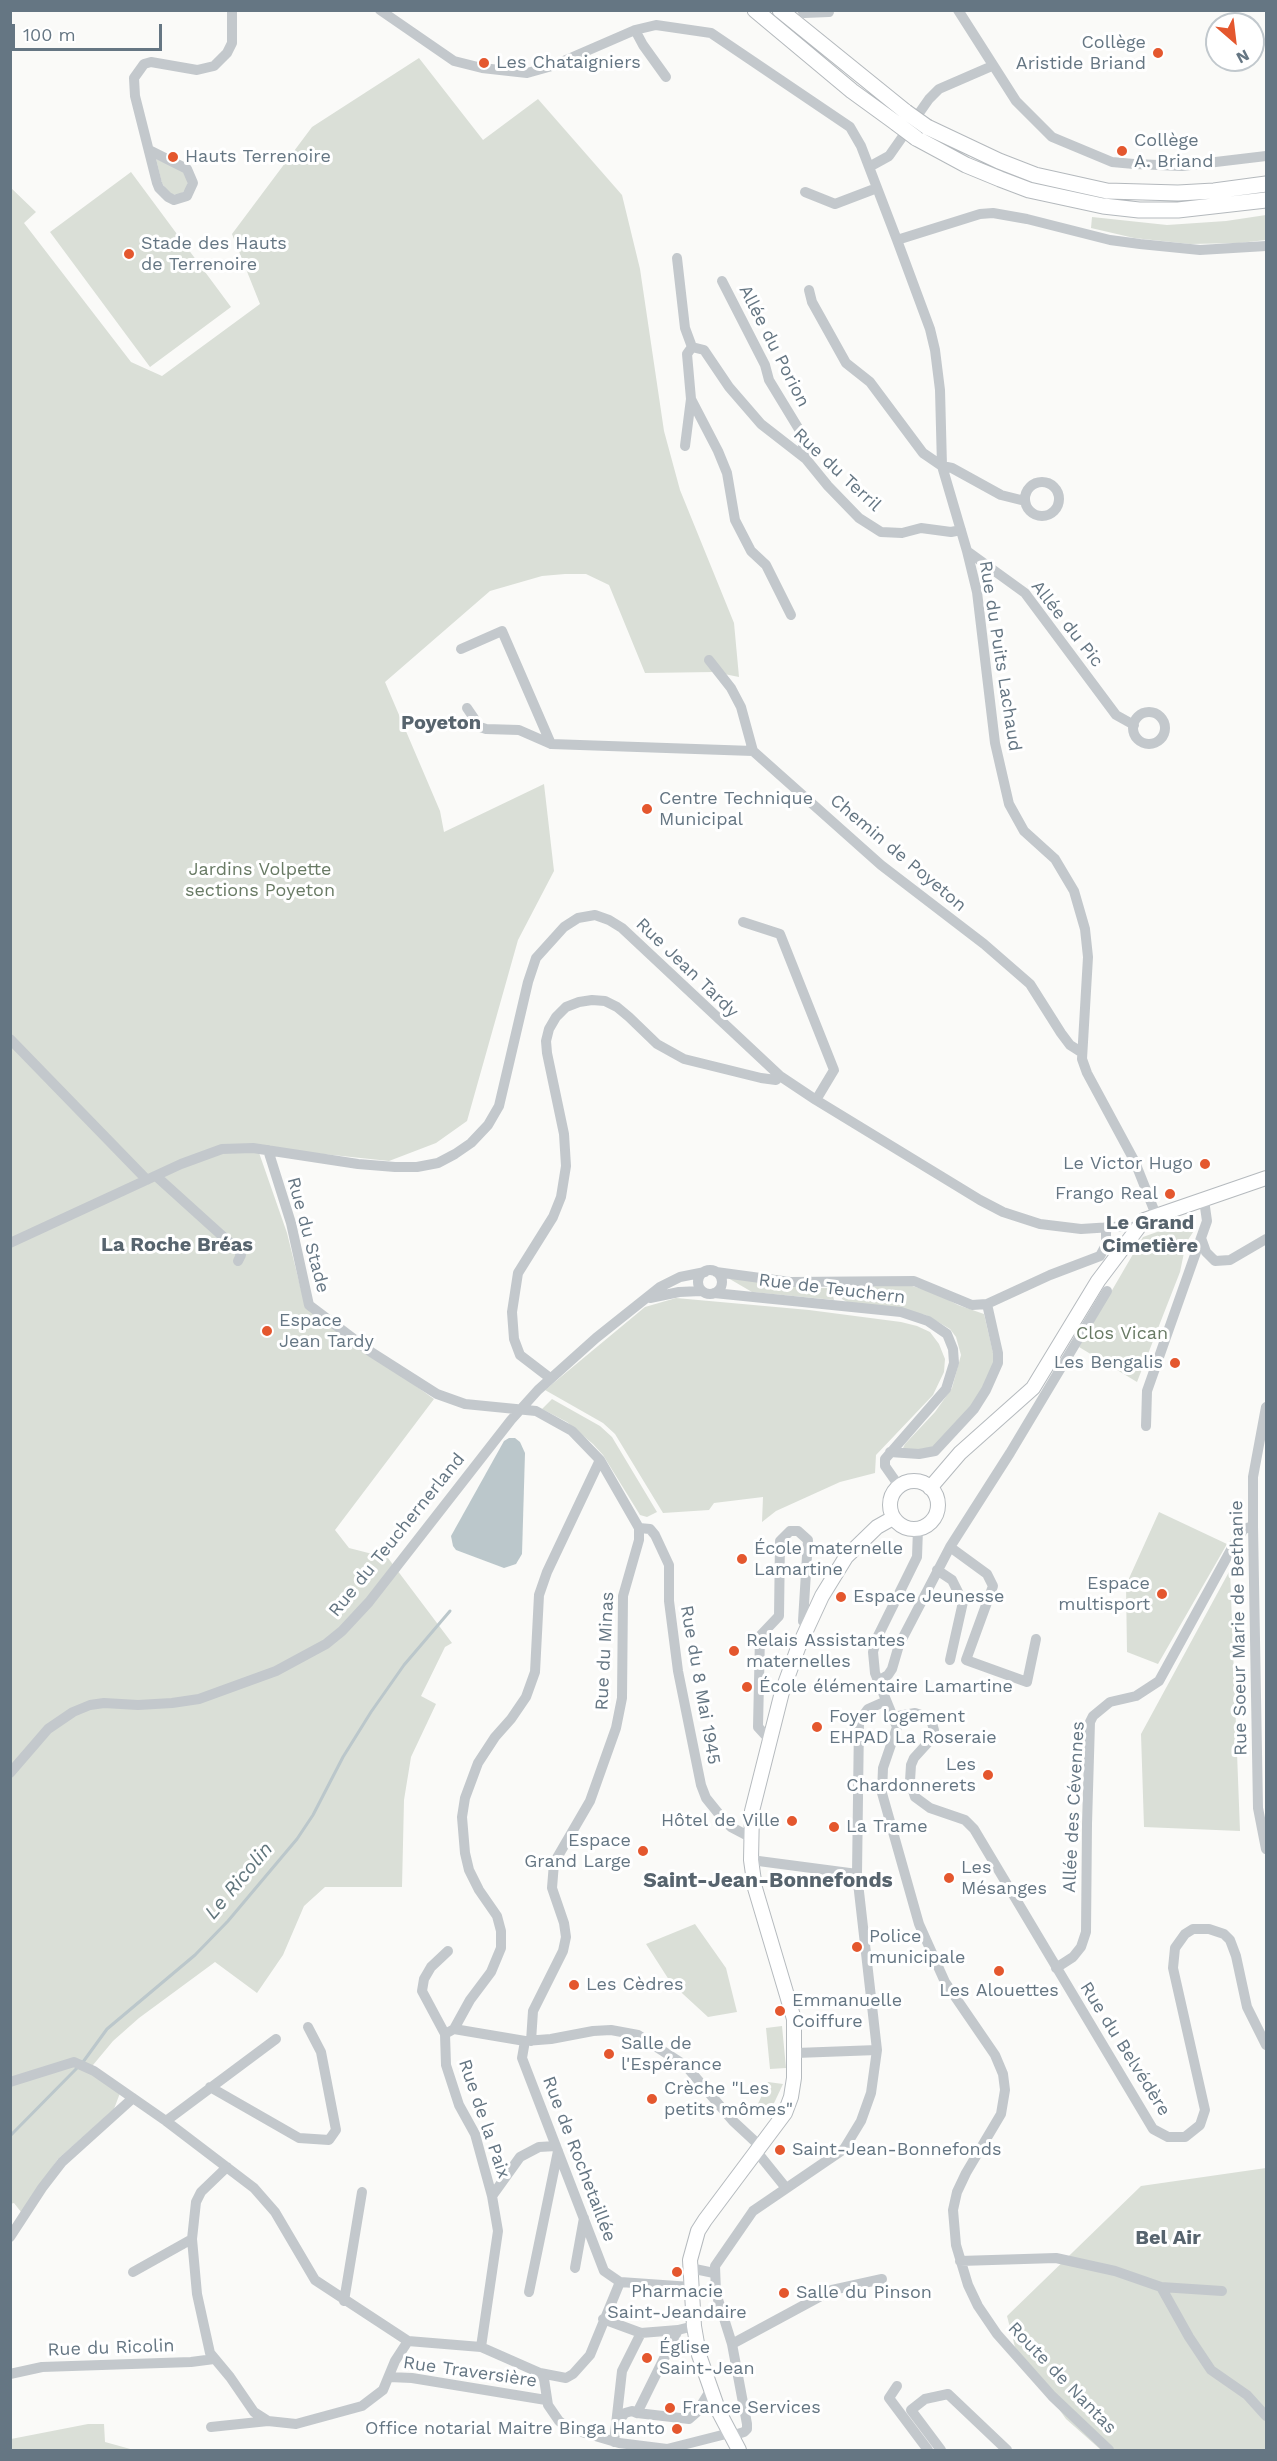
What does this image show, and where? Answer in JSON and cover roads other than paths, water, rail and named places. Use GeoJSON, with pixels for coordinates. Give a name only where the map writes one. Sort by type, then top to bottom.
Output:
{"type":"FeatureCollection","features":[{"type":"Feature","properties":{"kind":"highway"},"geometry":{"type":"LineString","coordinates":[[755,10],[852,91],[922,132],[1035,175],[1107,191],[1263,192]]}},
{"type":"Feature","properties":{"kind":"highway"},"geometry":{"type":"LineString","coordinates":[[780,10],[901,118]]}},
{"type":"Feature","properties":{"kind":"main road"},"geometry":{"type":"LineString","coordinates":[[930,1488],[960,1454],[1034,1388],[1098,1281],[1134,1229],[1144,1220],[1155,1215],[1266,1178]]}},
{"type":"Feature","properties":{"kind":"main road"},"geometry":{"type":"LineString","coordinates":[[918,1482],[930,1488],[935,1494],[938,1509],[931,1522],[918,1529],[904,1528],[890,1512],[890,1497],[899,1486],[905,1483],[918,1482]]}},
{"type":"Feature","properties":{"kind":"main road"},"geometry":{"type":"LineString","coordinates":[[740,2451],[710,2391],[699,2355],[694,2326],[690,2268],[692,2248],[705,2220],[759,2150],[785,2112],[791,2097],[796,2053],[794,2019],[755,1888],[750,1837],[769,1739],[789,1670],[809,1623],[827,1586],[846,1557],[877,1527],[893,1518]]}},
{"type":"Feature","properties":{"kind":"street"},"geometry":{"type":"LineString","coordinates":[[149,150],[187,169],[193,183],[187,196],[174,200],[162,193],[157,183],[133,87],[138,70],[144,64],[151,62],[197,70],[214,66],[227,53],[232,43],[232,10]]}},
{"type":"Feature","properties":{"kind":"street","name":"Rue du Puits Lachaud"},"geometry":{"type":"LineString","coordinates":[[380,10],[454,61],[482,68],[527,73],[552,66],[635,30],[656,25],[711,33],[850,127],[861,146],[897,240],[930,329],[935,350],[940,390],[942,466],[967,550],[983,631],[995,743],[1009,804],[1024,831],[1061,868],[1074,891],[1085,929],[1088,972],[1081,1052]]}},
{"type":"Feature","properties":{"kind":"street"},"geometry":{"type":"LineString","coordinates":[[802,10],[804,13],[829,12]]}},
{"type":"Feature","properties":{"kind":"street"},"geometry":{"type":"LineString","coordinates":[[958,10],[1016,101],[1052,137],[1112,162],[1174,166],[1266,156]]}},
{"type":"Feature","properties":{"kind":"street"},"geometry":{"type":"LineString","coordinates":[[635,30],[666,77]]}},
{"type":"Feature","properties":{"kind":"street"},"geometry":{"type":"LineString","coordinates":[[869,167],[890,156],[928,99],[939,89],[992,66]]}},
{"type":"Feature","properties":{"kind":"street"},"geometry":{"type":"LineString","coordinates":[[805,192],[835,204],[877,188]]}},
{"type":"Feature","properties":{"kind":"street"},"geometry":{"type":"LineString","coordinates":[[897,240],[980,214],[993,213],[1110,240],[1149,245],[1200,250],[1266,246]]}},
{"type":"Feature","properties":{"kind":"street"},"geometry":{"type":"LineString","coordinates":[[677,258],[685,328],[692,347],[687,354],[692,399],[685,446]]}},
{"type":"Feature","properties":{"kind":"street","name":"Allée du Porion"},"geometry":{"type":"LineString","coordinates":[[722,281],[765,365],[769,380],[800,431],[806,459]]}},
{"type":"Feature","properties":{"kind":"street"},"geometry":{"type":"LineString","coordinates":[[809,290],[812,302],[846,363],[870,382],[923,453],[942,466],[952,468],[1001,495],[1025,501]]}},
{"type":"Feature","properties":{"kind":"street","name":"Rue du Terril"},"geometry":{"type":"LineString","coordinates":[[692,347],[704,351],[729,387],[761,424],[806,459],[859,518],[881,532],[902,533],[921,528],[951,532],[960,530]]}},
{"type":"Feature","properties":{"kind":"street"},"geometry":{"type":"LineString","coordinates":[[692,399],[727,473],[735,520],[751,551],[766,564],[791,615]]}},
{"type":"Feature","properties":{"kind":"street","name":"Allée du Pic"},"geometry":{"type":"LineString","coordinates":[[967,550],[1025,593],[1116,715],[1134,725]]}},
{"type":"Feature","properties":{"kind":"street"},"geometry":{"type":"LineString","coordinates":[[461,649],[502,631],[551,744]]}},
{"type":"Feature","properties":{"kind":"street"},"geometry":{"type":"LineString","coordinates":[[467,708],[480,727],[519,730],[551,744],[753,751],[741,707],[731,688],[709,660]]}},
{"type":"Feature","properties":{"kind":"street","name":"Chemin de Poyeton"},"geometry":{"type":"LineString","coordinates":[[753,751],[882,865],[984,944],[1030,984],[1060,1033],[1070,1045],[1081,1052]]}},
{"type":"Feature","properties":{"kind":"street","name":"Rue Jean Tardy"},"geometry":{"type":"LineString","coordinates":[[10,1243],[214,1151],[238,1147],[268,1149],[358,1164],[417,1167],[438,1163],[471,1143],[488,1125],[499,1106],[528,982],[536,958],[564,927],[578,918],[595,915],[622,928],[780,1076],[1003,1212],[1040,1224],[1060,1227],[1081,1229],[1128,1226],[1134,1229]]}},
{"type":"Feature","properties":{"kind":"street"},"geometry":{"type":"LineString","coordinates":[[743,922],[780,934],[834,1071],[816,1100]]}},
{"type":"Feature","properties":{"kind":"street"},"geometry":{"type":"LineString","coordinates":[[550,1378],[520,1355],[514,1339],[512,1312],[518,1273],[553,1217],[561,1197],[566,1166],[564,1134],[547,1053],[549,1029],[556,1017],[566,1007],[579,1002],[604,1001],[617,1007],[657,1044],[684,1059],[761,1078],[776,1080],[780,1076]]}},
{"type":"Feature","properties":{"kind":"street"},"geometry":{"type":"LineString","coordinates":[[10,1039],[151,1178],[236,1248],[241,1255],[238,1261]]}},
{"type":"Feature","properties":{"kind":"street"},"geometry":{"type":"LineString","coordinates":[[1081,1052],[1087,1073],[1135,1162],[1155,1215]]}},
{"type":"Feature","properties":{"kind":"street","name":"Rue du Stade"},"geometry":{"type":"LineString","coordinates":[[268,1149],[294,1233],[309,1305],[371,1352],[436,1394],[465,1404],[520,1408]]}},
{"type":"Feature","properties":{"kind":"street"},"geometry":{"type":"LineString","coordinates":[[1146,1426],[1148,1391],[1207,1221],[1204,1200]]}},
{"type":"Feature","properties":{"kind":"street"},"geometry":{"type":"LineString","coordinates":[[899,1486],[885,1466],[885,1459],[890,1452],[919,1454],[935,1450],[974,1409],[986,1390],[998,1363],[998,1353],[987,1304],[1050,1275],[1100,1256],[1106,1245],[1106,1227]]}},
{"type":"Feature","properties":{"kind":"street"},"geometry":{"type":"LineString","coordinates":[[1201,1238],[1206,1252],[1215,1261],[1230,1260],[1266,1239]]}},
{"type":"Feature","properties":{"kind":"street"},"geometry":{"type":"LineString","coordinates":[[701,1291],[698,1280],[714,1275]]}},
{"type":"Feature","properties":{"kind":"street"},"geometry":{"type":"LineString","coordinates":[[714,1275],[719,1289],[714,1293]]}},
{"type":"Feature","properties":{"kind":"street"},"geometry":{"type":"LineString","coordinates":[[714,1275],[743,1296]]}},
{"type":"Feature","properties":{"kind":"street","name":"Rue du Teuchernerland"},"geometry":{"type":"LineString","coordinates":[[10,1773],[48,1729],[73,1712],[90,1705],[104,1702],[138,1705],[199,1700],[276,1671],[326,1644],[342,1631],[369,1602],[520,1408],[550,1378],[644,1299],[680,1276],[714,1275],[806,1283],[914,1281],[972,1305],[987,1304]]}},
{"type":"Feature","properties":{"kind":"street"},"geometry":{"type":"LineString","coordinates":[[878,1681],[888,1675],[892,1669],[899,1645],[950,1546],[1010,1453],[1107,1291]]}},
{"type":"Feature","properties":{"kind":"street","name":"Rue du Teuchernerland"},"geometry":{"type":"LineString","coordinates":[[644,1299],[679,1292],[714,1293]]}},
{"type":"Feature","properties":{"kind":"street"},"geometry":{"type":"LineString","coordinates":[[714,1293],[743,1296]]}},
{"type":"Feature","properties":{"kind":"street","name":"Rue de Teuchern"},"geometry":{"type":"LineString","coordinates":[[743,1296],[901,1312],[928,1321],[947,1334],[953,1349],[954,1363],[946,1389],[925,1416],[890,1452]]}},
{"type":"Feature","properties":{"kind":"street","name":"Rue du 8 Mai 1945"},"geometry":{"type":"LineString","coordinates":[[520,1408],[536,1411],[572,1431],[592,1449],[639,1528],[650,1529],[656,1535],[669,1565],[669,1601],[678,1671],[701,1785],[706,1798],[723,1819],[731,1827],[750,1837]]}},
{"type":"Feature","properties":{"kind":"street","name":"Rue Soeur Marie de Bethanie"},"geometry":{"type":"LineString","coordinates":[[1266,1411],[1253,1477],[1258,1808],[1266,1849]]}},
{"type":"Feature","properties":{"kind":"street"},"geometry":{"type":"LineString","coordinates":[[600,1460],[547,1572],[539,1595],[535,1672],[526,1697],[478,1763],[465,1798],[462,1817],[469,1870],[479,1890],[497,1916],[501,1931],[501,1948],[491,1972],[449,2031],[528,2041],[611,2030],[638,2035],[686,2066],[759,2150],[786,2188]]}},
{"type":"Feature","properties":{"kind":"street","name":"Allée des Cévennes"},"geometry":{"type":"LineString","coordinates":[[1056,1968],[1073,1957],[1081,1947],[1086,1932],[1090,1722],[1093,1716],[1110,1702],[1136,1696],[1159,1681],[1238,1537],[1244,1529],[1253,1526]]}},
{"type":"Feature","properties":{"kind":"street","name":"Rue du Minas"},"geometry":{"type":"LineString","coordinates":[[528,2041],[533,2011],[562,1951],[566,1937],[564,1923],[552,1888],[554,1863],[590,1801],[616,1728],[622,1698],[623,1596],[639,1540],[639,1528]]}},
{"type":"Feature","properties":{"kind":"street","name":"Route de Nantas"},"geometry":{"type":"LineString","coordinates":[[918,1529],[917,1557],[874,1645],[873,1665],[893,1717],[896,1734],[885,1760],[881,1784],[896,1849],[919,1924],[935,1961],[958,2002],[989,2044],[1005,2082],[1005,2099],[1001,2114],[966,2173],[953,2210],[953,2226],[960,2261],[978,2306],[997,2334],[1052,2396],[1109,2451]]}},
{"type":"Feature","properties":{"kind":"street"},"geometry":{"type":"LineString","coordinates":[[769,1739],[758,1727],[760,1636],[779,1616],[780,1541],[789,1531],[798,1531],[808,1540],[803,1621],[809,1623]]}},
{"type":"Feature","properties":{"kind":"street"},"geometry":{"type":"LineString","coordinates":[[950,1546],[987,1574],[993,1586],[966,1660],[1027,1682],[1036,1639]]}},
{"type":"Feature","properties":{"kind":"street"},"geometry":{"type":"LineString","coordinates":[[937,1570],[952,1580],[963,1602],[950,1660]]}},
{"type":"Feature","properties":{"kind":"street"},"geometry":{"type":"LineString","coordinates":[[1255,1592],[1266,1588]]}},
{"type":"Feature","properties":{"kind":"street"},"geometry":{"type":"LineString","coordinates":[[1255,1696],[1266,1688]]}},
{"type":"Feature","properties":{"kind":"street"},"geometry":{"type":"LineString","coordinates":[[540,2373],[545,2385],[546,2400],[559,2421],[568,2428],[617,2445],[667,2449],[744,2432],[747,2424],[732,2344],[716,2294],[715,2266],[753,2211],[844,2149],[861,2121],[871,2093],[877,2050],[857,1874],[859,1721],[868,1709],[886,1701]]}},
{"type":"Feature","properties":{"kind":"street","name":"Rue du Belvédère"},"geometry":{"type":"LineString","coordinates":[[893,1717],[915,1713],[927,1717],[932,1723],[933,1737],[911,1765],[909,1773],[912,1789],[922,1804],[965,1820],[974,1829],[1153,2129],[1168,2137],[1185,2137],[1200,2125],[1205,2110],[1173,1968],[1175,1948],[1185,1934],[1193,1929],[1209,1929],[1224,1934],[1230,1940],[1236,1956],[1247,2007],[1266,2045]]}},
{"type":"Feature","properties":{"kind":"street"},"geometry":{"type":"LineString","coordinates":[[751,1860],[857,1874]]}},
{"type":"Feature","properties":{"kind":"street","name":"Rue de la Paix"},"geometry":{"type":"LineString","coordinates":[[448,1951],[431,1967],[424,1978],[422,1991],[449,2031],[446,2065],[459,2105],[475,2134],[492,2196],[498,2231],[481,2347]]}},
{"type":"Feature","properties":{"kind":"street"},"geometry":{"type":"LineString","coordinates":[[210,2087],[299,2139],[329,2140],[336,2130],[332,2108],[321,2052],[308,2027]]}},
{"type":"Feature","properties":{"kind":"street"},"geometry":{"type":"LineString","coordinates":[[166,2121],[276,2039]]}},
{"type":"Feature","properties":{"kind":"street","name":"Rue de Rochetaillée"},"geometry":{"type":"LineString","coordinates":[[528,2041],[522,2058],[604,2271],[620,2282]]}},
{"type":"Feature","properties":{"kind":"street"},"geometry":{"type":"LineString","coordinates":[[796,2053],[877,2050]]}},
{"type":"Feature","properties":{"kind":"street"},"geometry":{"type":"LineString","coordinates":[[10,2082],[74,2062],[94,2071],[166,2121],[254,2188],[275,2212],[315,2280],[408,2341],[481,2347],[540,2373],[561,2378],[573,2374],[590,2355],[620,2282],[691,2287]]}},
{"type":"Feature","properties":{"kind":"street"},"geometry":{"type":"LineString","coordinates":[[10,2237],[62,2162],[133,2098]]}},
{"type":"Feature","properties":{"kind":"street"},"geometry":{"type":"LineString","coordinates":[[492,2196],[520,2157],[539,2147],[557,2148],[529,2292]]}},
{"type":"Feature","properties":{"kind":"street"},"geometry":{"type":"LineString","coordinates":[[227,2167],[201,2192],[196,2202],[192,2239],[197,2294],[208,2348],[213,2359],[230,2377],[254,2412],[268,2421]]}},
{"type":"Feature","properties":{"kind":"street"},"geometry":{"type":"LineString","coordinates":[[344,2301],[362,2192]]}},
{"type":"Feature","properties":{"kind":"street"},"geometry":{"type":"LineString","coordinates":[[575,2268],[584,2217]]}},
{"type":"Feature","properties":{"kind":"street"},"geometry":{"type":"LineString","coordinates":[[133,2272],[192,2239]]}},
{"type":"Feature","properties":{"kind":"street"},"geometry":{"type":"LineString","coordinates":[[960,2261],[1056,2259],[1115,2271],[1161,2287],[1222,2292]]}},
{"type":"Feature","properties":{"kind":"street"},"geometry":{"type":"LineString","coordinates":[[690,2268],[714,2273]]}},
{"type":"Feature","properties":{"kind":"street"},"geometry":{"type":"LineString","coordinates":[[732,2344],[832,2290],[882,2279]]}},
{"type":"Feature","properties":{"kind":"street"},"geometry":{"type":"LineString","coordinates":[[1161,2287],[1189,2337],[1211,2370],[1247,2395],[1266,2416]]}},
{"type":"Feature","properties":{"kind":"street"},"geometry":{"type":"LineString","coordinates":[[603,2319],[641,2333],[678,2330],[694,2326]]}},
{"type":"Feature","properties":{"kind":"street"},"geometry":{"type":"LineString","coordinates":[[637,2413],[678,2330]]}},
{"type":"Feature","properties":{"kind":"street"},"geometry":{"type":"LineString","coordinates":[[617,2445],[616,2424],[622,2371],[641,2333]]}},
{"type":"Feature","properties":{"kind":"street"},"geometry":{"type":"LineString","coordinates":[[212,2427],[268,2421],[296,2424],[354,2409],[377,2397],[384,2390],[395,2361],[408,2341]]}},
{"type":"Feature","properties":{"kind":"street","name":"Rue du Ricolin"},"geometry":{"type":"LineString","coordinates":[[10,2374],[42,2367],[191,2362],[213,2359]]}},
{"type":"Feature","properties":{"kind":"street","name":"Rue Traversière"},"geometry":{"type":"LineString","coordinates":[[389,2377],[412,2378],[546,2400]]}},
{"type":"Feature","properties":{"kind":"street"},"geometry":{"type":"LineString","coordinates":[[897,2386],[889,2398],[927,2451]]}},
{"type":"Feature","properties":{"kind":"street"},"geometry":{"type":"LineString","coordinates":[[616,2424],[625,2413],[632,2411],[689,2419],[697,2412],[710,2391]]}},
{"type":"Feature","properties":{"kind":"street"},"geometry":{"type":"LineString","coordinates":[[941,2451],[911,2410],[925,2399],[948,2394],[1007,2451]]}},
{"type":"Feature","properties":{"kind":"waterway","name":"Le Ricolin"},"geometry":{"type":"LineString","coordinates":[[83,2062],[107,2029],[195,1955],[228,1921],[297,1839],[371,1712],[404,1665],[450,1611]]}},
{"type":"Feature","properties":{"kind":"waterway","name":"Le Ricolin"},"geometry":{"type":"LineString","coordinates":[[10,2136],[78,2067]]}},
{"type":"Feature","properties":{"kind":"place","name":"Collège Aristide Briand"},"geometry":{"type":"Point","coordinates":[1158,53]}},
{"type":"Feature","properties":{"kind":"place","name":"Les Chataigniers"},"geometry":{"type":"Point","coordinates":[484,63]}},
{"type":"Feature","properties":{"kind":"place","name":"Collège A. Briand"},"geometry":{"type":"Point","coordinates":[1122,151]}},
{"type":"Feature","properties":{"kind":"place","name":"Hauts Terrenoire"},"geometry":{"type":"Point","coordinates":[173,157]}},
{"type":"Feature","properties":{"kind":"place","name":"Stade des Hauts de Terrenoire"},"geometry":{"type":"Point","coordinates":[129,254]}},
{"type":"Feature","properties":{"kind":"place","name":"Centre Technique Municipal"},"geometry":{"type":"Point","coordinates":[647,809]}},
{"type":"Feature","properties":{"kind":"place","name":"Le Victor Hugo"},"geometry":{"type":"Point","coordinates":[1205,1164]}},
{"type":"Feature","properties":{"kind":"place","name":"Frango Real"},"geometry":{"type":"Point","coordinates":[1170,1194]}},
{"type":"Feature","properties":{"kind":"place","name":"Espace Jean Tardy"},"geometry":{"type":"Point","coordinates":[267,1331]}},
{"type":"Feature","properties":{"kind":"place","name":"Les Bengalis"},"geometry":{"type":"Point","coordinates":[1175,1363]}},
{"type":"Feature","properties":{"kind":"place","name":"École maternelle Lamartine"},"geometry":{"type":"Point","coordinates":[742,1559]}},
{"type":"Feature","properties":{"kind":"place","name":"Espace multisport"},"geometry":{"type":"Point","coordinates":[1162,1594]}},
{"type":"Feature","properties":{"kind":"place","name":"Espace Jeunesse"},"geometry":{"type":"Point","coordinates":[841,1597]}},
{"type":"Feature","properties":{"kind":"place","name":"Relais Assistantes maternelles"},"geometry":{"type":"Point","coordinates":[734,1651]}},
{"type":"Feature","properties":{"kind":"place","name":"École élémentaire Lamartine"},"geometry":{"type":"Point","coordinates":[747,1687]}},
{"type":"Feature","properties":{"kind":"place","name":"Foyer logement EHPAD La Roseraie"},"geometry":{"type":"Point","coordinates":[817,1727]}},
{"type":"Feature","properties":{"kind":"place","name":"Les Chardonnerets"},"geometry":{"type":"Point","coordinates":[988,1775]}},
{"type":"Feature","properties":{"kind":"place","name":"Hôtel de Ville"},"geometry":{"type":"Point","coordinates":[792,1821]}},
{"type":"Feature","properties":{"kind":"place","name":"La Trame"},"geometry":{"type":"Point","coordinates":[834,1827]}},
{"type":"Feature","properties":{"kind":"place","name":"Espace Grand Large"},"geometry":{"type":"Point","coordinates":[643,1851]}},
{"type":"Feature","properties":{"kind":"place","name":"Les Mésanges"},"geometry":{"type":"Point","coordinates":[949,1878]}},
{"type":"Feature","properties":{"kind":"place","name":"Police municipale"},"geometry":{"type":"Point","coordinates":[857,1947]}},
{"type":"Feature","properties":{"kind":"place","name":"Les Alouettes"},"geometry":{"type":"Point","coordinates":[999,1971]}},
{"type":"Feature","properties":{"kind":"place","name":"Les Cèdres"},"geometry":{"type":"Point","coordinates":[574,1985]}},
{"type":"Feature","properties":{"kind":"place","name":"Emmanuelle Coiffure"},"geometry":{"type":"Point","coordinates":[780,2011]}},
{"type":"Feature","properties":{"kind":"place","name":"Salle de l'Espérance"},"geometry":{"type":"Point","coordinates":[609,2054]}},
{"type":"Feature","properties":{"kind":"place","name":"Crèche \"Les petits mômes\""},"geometry":{"type":"Point","coordinates":[652,2099]}},
{"type":"Feature","properties":{"kind":"place","name":"Saint-Jean-Bonnefonds"},"geometry":{"type":"Point","coordinates":[780,2150]}},
{"type":"Feature","properties":{"kind":"place","name":"Pharmacie Saint-Jeandaire"},"geometry":{"type":"Point","coordinates":[677,2272]}},
{"type":"Feature","properties":{"kind":"place","name":"Salle du Pinson"},"geometry":{"type":"Point","coordinates":[784,2293]}},
{"type":"Feature","properties":{"kind":"place","name":"Église Saint-Jean"},"geometry":{"type":"Point","coordinates":[647,2358]}},
{"type":"Feature","properties":{"kind":"place","name":"France Services"},"geometry":{"type":"Point","coordinates":[670,2408]}},
{"type":"Feature","properties":{"kind":"place","name":"Office notarial Maitre Binga Hanto"},"geometry":{"type":"Point","coordinates":[677,2429]}},
{"type":"Feature","properties":{"kind":"district","name":"Poyeton"},"geometry":{"type":"Point","coordinates":[441,723]}},
{"type":"Feature","properties":{"kind":"district","name":"Le Grand Cimetière"},"geometry":{"type":"Point","coordinates":[1150,1234]}},
{"type":"Feature","properties":{"kind":"district","name":"La Roche Bréas"},"geometry":{"type":"Point","coordinates":[177,1245]}},
{"type":"Feature","properties":{"kind":"district","name":"Saint-Jean-Bonnefonds"},"geometry":{"type":"Point","coordinates":[768,1881]}},
{"type":"Feature","properties":{"kind":"district","name":"Bel Air"},"geometry":{"type":"Point","coordinates":[1168,2238]}},
{"type":"Feature","properties":{"kind":"park label","name":"Jardins Volpette sections Poyeton"},"geometry":{"type":"Point","coordinates":[260,880]}},
{"type":"Feature","properties":{"kind":"park label","name":"Clos Vican"},"geometry":{"type":"Point","coordinates":[1122,1334]}}]}
